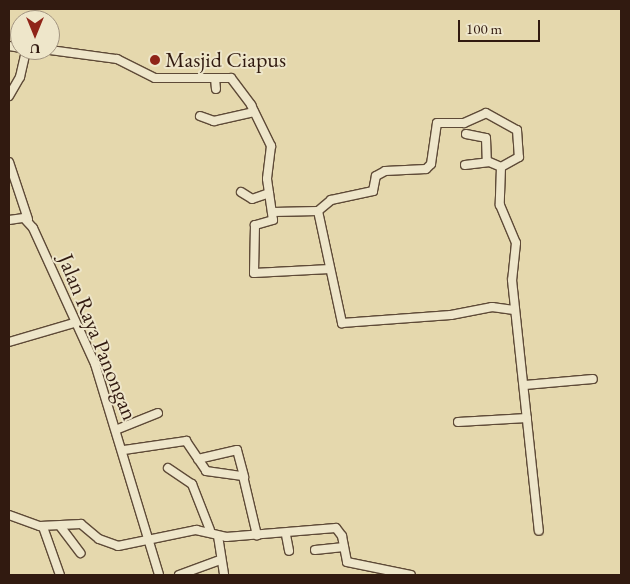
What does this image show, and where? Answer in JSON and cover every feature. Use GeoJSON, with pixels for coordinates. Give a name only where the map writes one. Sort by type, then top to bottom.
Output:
{"type":"FeatureCollection","features":[{"type":"Feature","properties":{"kind":"street"},"geometry":{"type":"LineString","coordinates":[[60,51],[117,59],[155,78],[231,78],[254,112],[271,146],[269,192],[273,212],[272,222],[256,225],[255,275],[330,269]]}},
{"type":"Feature","properties":{"kind":"street"},"geometry":{"type":"LineString","coordinates":[[9,96],[20,77],[24,60]]}},
{"type":"Feature","properties":{"kind":"street"},"geometry":{"type":"LineString","coordinates":[[216,78],[216,89]]}},
{"type":"Feature","properties":{"kind":"street"},"geometry":{"type":"LineString","coordinates":[[200,116],[214,121],[254,112]]}},
{"type":"Feature","properties":{"kind":"street"},"geometry":{"type":"LineString","coordinates":[[273,212],[318,211],[331,200],[373,191],[376,176],[385,171],[428,168],[434,127],[440,122],[464,123],[486,114],[513,126],[520,135],[519,157],[501,167]]}},
{"type":"Feature","properties":{"kind":"street"},"geometry":{"type":"LineString","coordinates":[[466,134],[486,138],[488,162]]}},
{"type":"Feature","properties":{"kind":"street","name":"Jalan Raya Panongan"},"geometry":{"type":"LineString","coordinates":[[9,162],[28,219],[74,323],[95,364],[118,429],[159,575]]}},
{"type":"Feature","properties":{"kind":"street"},"geometry":{"type":"LineString","coordinates":[[465,165],[488,162],[501,167]]}},
{"type":"Feature","properties":{"kind":"street"},"geometry":{"type":"LineString","coordinates":[[501,167],[501,208],[516,246],[511,268],[514,310],[525,385],[539,531]]}},
{"type":"Feature","properties":{"kind":"street"},"geometry":{"type":"LineString","coordinates":[[241,192],[252,199],[269,192]]}},
{"type":"Feature","properties":{"kind":"street"},"geometry":{"type":"LineString","coordinates":[[318,211],[330,269],[336,314],[344,324],[492,307],[514,310]]}},
{"type":"Feature","properties":{"kind":"street"},"geometry":{"type":"LineString","coordinates":[[9,220],[28,219]]}},
{"type":"Feature","properties":{"kind":"street"},"geometry":{"type":"LineString","coordinates":[[9,342],[74,323]]}},
{"type":"Feature","properties":{"kind":"street"},"geometry":{"type":"LineString","coordinates":[[525,385],[593,379]]}},
{"type":"Feature","properties":{"kind":"street"},"geometry":{"type":"LineString","coordinates":[[118,429],[158,413]]}},
{"type":"Feature","properties":{"kind":"street"},"geometry":{"type":"LineString","coordinates":[[458,422],[527,418]]}},
{"type":"Feature","properties":{"kind":"street"},"geometry":{"type":"LineString","coordinates":[[124,450],[186,441],[208,472],[244,477]]}},
{"type":"Feature","properties":{"kind":"street"},"geometry":{"type":"LineString","coordinates":[[198,459],[237,450],[257,535]]}},
{"type":"Feature","properties":{"kind":"street"},"geometry":{"type":"LineString","coordinates":[[168,468],[192,484],[210,530],[218,536],[286,535],[336,528],[344,547],[347,562],[411,575]]}},
{"type":"Feature","properties":{"kind":"street"},"geometry":{"type":"LineString","coordinates":[[9,515],[43,527],[81,524],[115,545],[150,541],[166,534],[210,530]]}},
{"type":"Feature","properties":{"kind":"street"},"geometry":{"type":"LineString","coordinates":[[60,526],[80,553]]}},
{"type":"Feature","properties":{"kind":"street"},"geometry":{"type":"LineString","coordinates":[[43,527],[60,575]]}},
{"type":"Feature","properties":{"kind":"street"},"geometry":{"type":"LineString","coordinates":[[286,535],[289,551]]}},
{"type":"Feature","properties":{"kind":"street"},"geometry":{"type":"LineString","coordinates":[[218,536],[220,560],[224,575]]}},
{"type":"Feature","properties":{"kind":"street"},"geometry":{"type":"LineString","coordinates":[[315,550],[344,547]]}},
{"type":"Feature","properties":{"kind":"street"},"geometry":{"type":"LineString","coordinates":[[179,575],[220,560]]}},
{"type":"Feature","properties":{"kind":"place","name":"Masjid Ciapus"},"geometry":{"type":"Point","coordinates":[155,60]}}]}
